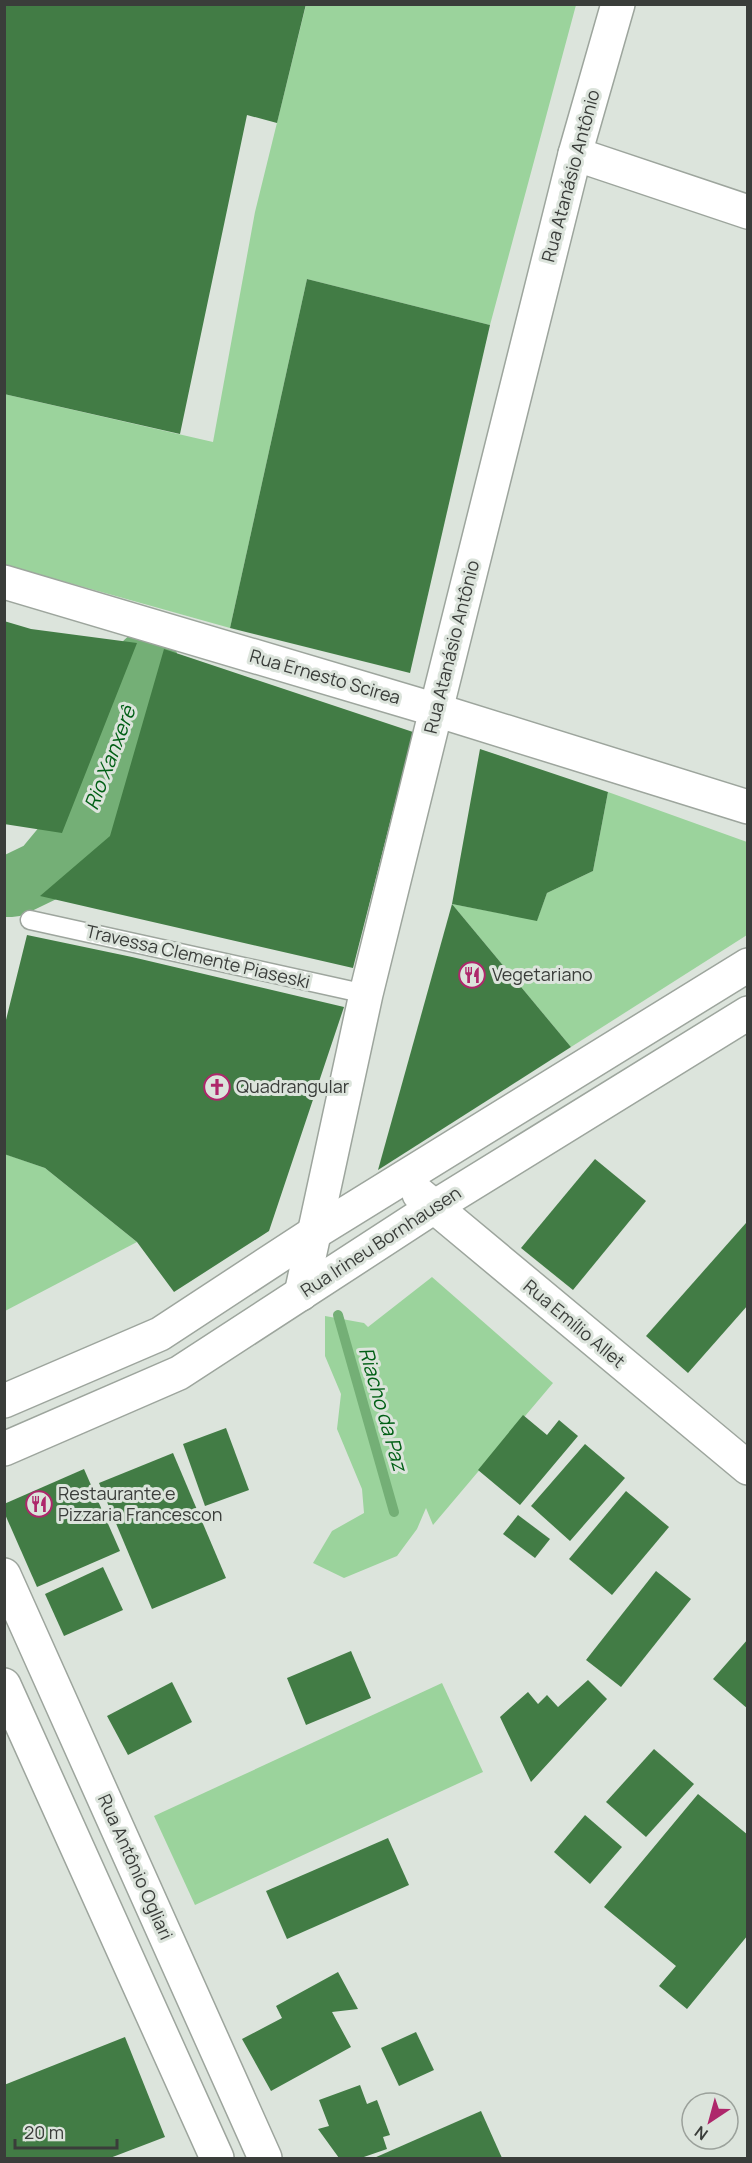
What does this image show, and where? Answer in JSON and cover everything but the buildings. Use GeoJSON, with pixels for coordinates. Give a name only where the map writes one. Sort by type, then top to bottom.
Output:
{"type":"FeatureCollection","features":[{"type":"Feature","properties":{"kind":"street","name":"Rua Atanásio Antônio"},"geometry":{"type":"LineString","coordinates":[[301,1294],[366,994],[576,154],[618,4]]}},
{"type":"Feature","properties":{"kind":"street"},"geometry":{"type":"LineString","coordinates":[[576,154],[747,212]]}},
{"type":"Feature","properties":{"kind":"street","name":"Rua Ernesto Scirea"},"geometry":{"type":"LineString","coordinates":[[4,582],[436,710],[747,807]]}},
{"type":"Feature","properties":{"kind":"street"},"geometry":{"type":"LineString","coordinates":[[4,1401],[160,1334],[314,1233],[747,965]]}},
{"type":"Feature","properties":{"kind":"street","name":"Rua Irineu Bornhausen"},"geometry":{"type":"LineString","coordinates":[[4,1449],[179,1373],[434,1207],[747,1013]]}},
{"type":"Feature","properties":{"kind":"street"},"geometry":{"type":"LineString","coordinates":[[644,1029],[666,1063]]}},
{"type":"Feature","properties":{"kind":"street","name":"Rua Emílio Allet"},"geometry":{"type":"LineString","coordinates":[[402,1179],[747,1468]]}},
{"type":"Feature","properties":{"kind":"street","name":"Rua Antônio Ogliari"},"geometry":{"type":"LineString","coordinates":[[4,1575],[265,2158]]}},
{"type":"Feature","properties":{"kind":"street"},"geometry":{"type":"LineString","coordinates":[[44,1664],[4,1682],[217,2158]]}},
{"type":"Feature","properties":{"kind":"street"},"geometry":{"type":"LineString","coordinates":[[63,1815],[103,1796]]}},
{"type":"Feature","properties":{"kind":"street"},"geometry":{"type":"LineString","coordinates":[[128,1960],[169,1942]]}},
{"type":"Feature","properties":{"kind":"street"},"geometry":{"type":"LineString","coordinates":[[192,2102],[234,2088]]}},
{"type":"Feature","properties":{"kind":"lane","name":"Travessa Clemente Piaseski"},"geometry":{"type":"LineString","coordinates":[[30,920],[366,994]]}},
{"type":"Feature","properties":{"kind":"green space"},"geometry":{"type":"Polygon","coordinates":[[[306,5],[576,5],[490,325],[307,279],[230,628],[5,565],[4,394],[213,442],[255,212],[306,5]]]}},
{"type":"Feature","properties":{"kind":"green space"},"geometry":{"type":"Polygon","coordinates":[[[608,792],[747,842],[747,935],[571,1047],[452,904],[537,920],[547,893],[593,871],[608,792]]]}},
{"type":"Feature","properties":{"kind":"green space"},"geometry":{"type":"Polygon","coordinates":[[[5,1154],[45,1168],[137,1242],[5,1311],[5,1154]]]}},
{"type":"Feature","properties":{"kind":"green space"},"geometry":{"type":"Polygon","coordinates":[[[432,1277],[553,1383],[433,1525],[426,1508],[417,1529],[397,1556],[344,1578],[313,1563],[332,1531],[364,1513],[362,1489],[337,1429],[341,1394],[325,1356],[325,1316],[364,1323],[368,1327],[432,1277]]]}},
{"type":"Feature","properties":{"kind":"green space"},"geometry":{"type":"Polygon","coordinates":[[[442,1683],[483,1772],[195,1905],[154,1816],[442,1683]]]}},
{"type":"Feature","properties":{"kind":"waterway","name":"Rio Xanxerê"},"geometry":{"type":"LineString","coordinates":[[4,886],[12,886],[43,871],[96,807],[147,661]]}},
{"type":"Feature","properties":{"kind":"waterway","name":"Riacho da Paz"},"geometry":{"type":"LineString","coordinates":[[338,1315],[394,1512]]}},
{"type":"Feature","properties":{"kind":"place","name":"Vegetariano"},"geometry":{"type":"Point","coordinates":[472,975]}},
{"type":"Feature","properties":{"kind":"place","name":"Quadrangular"},"geometry":{"type":"Point","coordinates":[217,1087]}},
{"type":"Feature","properties":{"kind":"place","name":"Restaurante e Pizzaria Francescon"},"geometry":{"type":"Point","coordinates":[39,1504]}}]}
